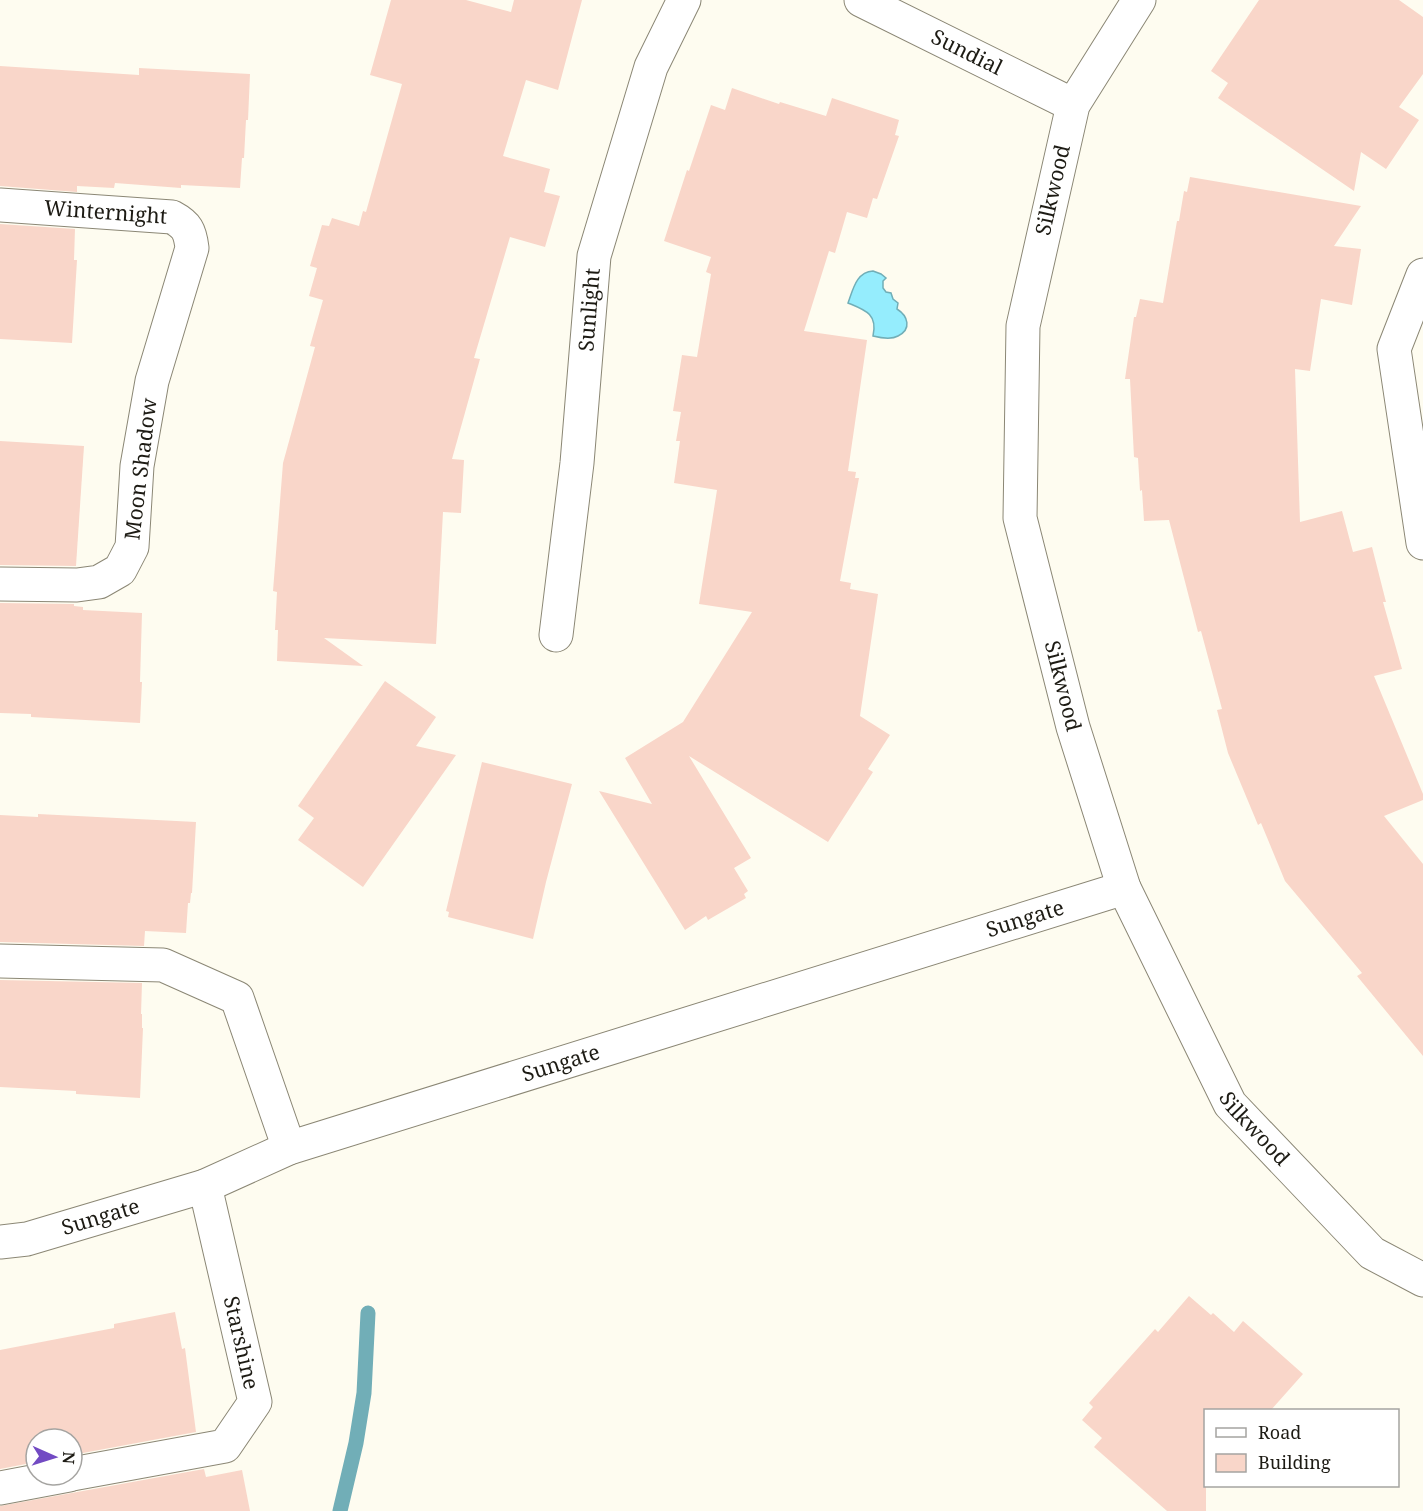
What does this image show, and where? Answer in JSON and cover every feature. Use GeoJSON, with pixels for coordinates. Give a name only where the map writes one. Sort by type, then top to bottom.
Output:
{"type":"FeatureCollection","features":[{"type":"Feature","properties":{"kind":"street","name":"Sunlight"},"geometry":{"type":"LineString","coordinates":[[556,635],[577,463],[594,256],[651,67],[684,0]]}},
{"type":"Feature","properties":{"kind":"street","name":"Sundial"},"geometry":{"type":"LineString","coordinates":[[861,0],[1073,105]]}},
{"type":"Feature","properties":{"kind":"street","name":"Silkwood"},"geometry":{"type":"LineString","coordinates":[[1139,0],[1073,105],[1023,327],[1020,518],[1073,727],[1124,888],[1230,1104],[1372,1253],[1423,1280]]}},
{"type":"Feature","properties":{"kind":"street","name":"Winternight"},"geometry":{"type":"LineString","coordinates":[[0,206],[172,217],[182,223],[188,231],[192,248]]}},
{"type":"Feature","properties":{"kind":"street","name":"Moon Shadow"},"geometry":{"type":"LineString","coordinates":[[0,584],[77,585],[99,582],[120,570],[132,547],[137,466],[152,381],[192,248]]}},
{"type":"Feature","properties":{"kind":"street"},"geometry":{"type":"LineString","coordinates":[[1423,275],[1394,349],[1423,543]]}},
{"type":"Feature","properties":{"kind":"street","name":"Sungate"},"geometry":{"type":"LineString","coordinates":[[0,1242],[27,1239],[205,1185],[289,1148],[1124,888]]}},
{"type":"Feature","properties":{"kind":"street"},"geometry":{"type":"LineString","coordinates":[[0,961],[163,965],[237,998],[289,1148]]}},
{"type":"Feature","properties":{"kind":"street","name":"Starshine"},"geometry":{"type":"LineString","coordinates":[[84,1472],[225,1446],[255,1402],[205,1185]]}},
{"type":"Feature","properties":{"kind":"street","name":"Starshine"},"geometry":{"type":"LineString","coordinates":[[0,1488],[24,1484]]}},
{"type":"Feature","properties":{"kind":"water"},"geometry":{"type":"Polygon","coordinates":[[[873,271],[886,278],[883,281],[883,288],[886,292],[891,293],[893,299],[898,303],[897,309],[904,315],[907,322],[905,330],[895,337],[873,336],[874,323],[869,314],[848,303],[859,278],[873,271]]]}},
{"type":"Feature","properties":{"kind":"building"},"geometry":{"type":"Polygon","coordinates":[[[391,0],[466,0],[511,12],[514,0],[582,0],[558,90],[526,80],[503,156],[550,169],[544,192],[560,196],[545,247],[510,237],[474,358],[480,359],[452,459],[464,460],[461,513],[443,512],[436,644],[324,638],[363,666],[277,661],[278,630],[275,630],[277,592],[273,591],[283,463],[315,347],[310,346],[323,300],[309,296],[317,268],[310,266],[322,225],[329,226],[332,218],[359,226],[363,211],[366,212],[402,84],[370,75],[391,0]]]}},
{"type":"Feature","properties":{"kind":"building"},"geometry":{"type":"Polygon","coordinates":[[[1259,0],[1399,0],[1423,17],[1423,74],[1399,107],[1419,120],[1386,169],[1361,152],[1354,191],[1218,98],[1228,83],[1211,71],[1259,0]]]}},
{"type":"Feature","properties":{"kind":"building"},"geometry":{"type":"Polygon","coordinates":[[[0,66],[139,75],[139,68],[250,74],[248,120],[246,120],[240,188],[181,185],[181,188],[115,183],[114,188],[77,186],[77,192],[0,186],[0,66]]]}},
{"type":"Feature","properties":{"kind":"building"},"geometry":{"type":"Polygon","coordinates":[[[732,88],[779,104],[780,102],[826,116],[832,98],[899,120],[895,135],[899,136],[877,199],[873,198],[867,218],[847,212],[835,253],[829,251],[804,331],[867,340],[848,471],[856,472],[855,478],[859,478],[840,581],[851,583],[850,589],[878,594],[860,716],[890,735],[868,769],[873,772],[828,842],[689,756],[751,858],[734,868],[748,891],[744,894],[746,898],[708,920],[706,916],[685,930],[599,791],[652,804],[625,758],[683,722],[752,612],[699,604],[717,490],[674,483],[680,441],[676,441],[681,412],[673,411],[682,355],[697,357],[711,274],[706,272],[711,257],[664,241],[711,105],[725,110],[732,88]]]}},
{"type":"Feature","properties":{"kind":"building"},"geometry":{"type":"Polygon","coordinates":[[[1190,177],[1361,206],[1334,246],[1361,249],[1352,305],[1321,299],[1310,371],[1295,369],[1300,522],[1342,511],[1353,552],[1372,547],[1386,602],[1383,602],[1402,669],[1374,676],[1423,794],[1423,800],[1384,816],[1423,864],[1423,1056],[1357,976],[1362,973],[1285,881],[1261,823],[1258,825],[1228,753],[1217,710],[1222,709],[1201,631],[1198,632],[1169,520],[1144,521],[1138,458],[1134,457],[1130,379],[1125,379],[1134,317],[1136,317],[1140,299],[1163,303],[1177,221],[1179,221],[1184,191],[1187,192],[1190,177]]]}},
{"type":"Feature","properties":{"kind":"building"},"geometry":{"type":"Polygon","coordinates":[[[0,224],[75,229],[74,260],[77,260],[72,343],[0,339],[0,224]]]}},
{"type":"Feature","properties":{"kind":"building"},"geometry":{"type":"Polygon","coordinates":[[[0,441],[84,446],[76,566],[0,565],[0,441]]]}},
{"type":"Feature","properties":{"kind":"building"},"geometry":{"type":"Polygon","coordinates":[[[0,603],[74,604],[74,606],[83,607],[83,610],[142,613],[140,723],[0,713],[0,603]]]}},
{"type":"Feature","properties":{"kind":"building"},"geometry":{"type":"Polygon","coordinates":[[[385,681],[436,717],[416,746],[456,755],[363,887],[298,840],[314,818],[298,806],[385,681]]]}},
{"type":"Feature","properties":{"kind":"building"},"geometry":{"type":"Polygon","coordinates":[[[482,762],[572,784],[533,939],[448,917],[449,912],[446,911],[482,762]]]}},
{"type":"Feature","properties":{"kind":"building"},"geometry":{"type":"Polygon","coordinates":[[[38,814],[196,822],[192,893],[190,903],[188,903],[186,933],[145,931],[144,946],[0,942],[0,815],[38,817],[38,814]]]}},
{"type":"Feature","properties":{"kind":"building"},"geometry":{"type":"Polygon","coordinates":[[[0,980],[142,983],[140,1098],[76,1094],[76,1091],[0,1087],[0,980]]]}},
{"type":"Feature","properties":{"kind":"building"},"geometry":{"type":"Polygon","coordinates":[[[1189,1296],[1234,1332],[1243,1321],[1303,1374],[1272,1409],[1204,1409],[1206,1511],[1167,1511],[1094,1447],[1102,1438],[1082,1420],[1093,1407],[1089,1403],[1155,1329],[1158,1332],[1189,1296]]]}},
{"type":"Feature","properties":{"kind":"building"},"geometry":{"type":"Polygon","coordinates":[[[175,1312],[182,1349],[185,1348],[196,1432],[84,1453],[84,1427],[24,1427],[24,1464],[0,1469],[0,1350],[114,1328],[114,1324],[175,1312]]]}},
{"type":"Feature","properties":{"kind":"building"},"geometry":{"type":"Polygon","coordinates":[[[204,1469],[206,1477],[242,1470],[250,1511],[0,1511],[0,1506],[204,1469]]]}},
{"type":"Feature","properties":{"kind":"waterway"},"geometry":{"type":"LineString","coordinates":[[340,1511],[356,1443],[364,1393],[368,1313]]}}]}
